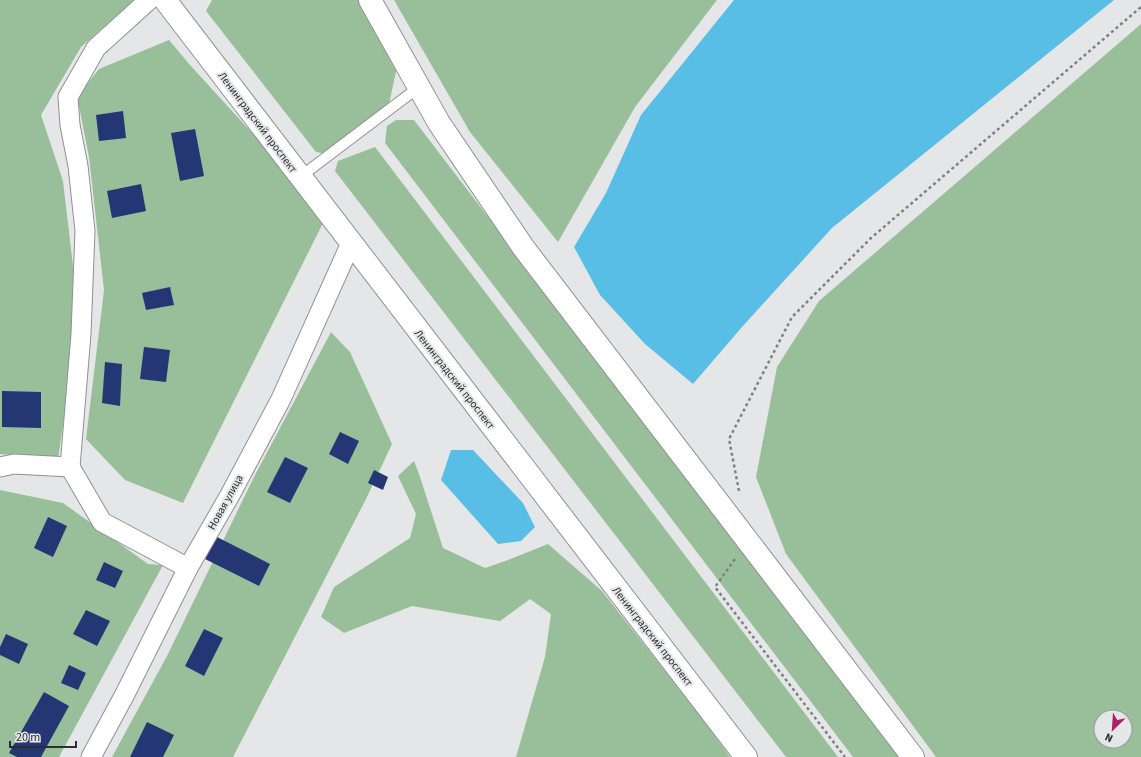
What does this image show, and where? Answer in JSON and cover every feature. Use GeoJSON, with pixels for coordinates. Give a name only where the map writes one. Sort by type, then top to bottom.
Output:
{"type":"FeatureCollection","features":[{"type":"Feature","properties":{"kind":"street"},"geometry":{"type":"LineString","coordinates":[[149,0],[96,48],[68,97],[70,125],[78,166],[85,231],[81,334],[70,466],[102,522],[188,568]]}},
{"type":"Feature","properties":{"kind":"street","name":"Ленинградский проспект"},"geometry":{"type":"LineString","coordinates":[[165,0],[746,757]]}},
{"type":"Feature","properties":{"kind":"street"},"geometry":{"type":"LineString","coordinates":[[370,0],[439,124],[523,246],[913,757]]}},
{"type":"Feature","properties":{"kind":"street","name":"Новая улица"},"geometry":{"type":"LineString","coordinates":[[91,757],[125,694],[188,568],[281,399],[350,243]]}},
{"type":"Feature","properties":{"kind":"street"},"geometry":{"type":"LineString","coordinates":[[0,466],[14,464],[70,466]]}},
{"type":"Feature","properties":{"kind":"lane"},"geometry":{"type":"LineString","coordinates":[[300,177],[419,87]]}},
{"type":"Feature","properties":{"kind":"path"},"geometry":{"type":"LineString","coordinates":[[739,494],[729,439],[792,317],[871,238],[1141,7]]}},
{"type":"Feature","properties":{"kind":"path"},"geometry":{"type":"LineString","coordinates":[[748,541],[715,586],[845,757]]}},
{"type":"Feature","properties":{"kind":"green space"},"geometry":{"type":"Polygon","coordinates":[[[0,0],[134,0],[81,47],[41,115],[63,181],[79,317],[58,459],[0,454],[0,0]]]}},
{"type":"Feature","properties":{"kind":"green space"},"geometry":{"type":"Polygon","coordinates":[[[212,0],[361,0],[397,67],[389,104],[329,154],[316,152],[206,11],[212,0]]]}},
{"type":"Feature","properties":{"kind":"green space"},"geometry":{"type":"Polygon","coordinates":[[[394,0],[717,0],[635,107],[558,242],[470,132],[394,0]]]}},
{"type":"Feature","properties":{"kind":"green space"},"geometry":{"type":"Polygon","coordinates":[[[1141,24],[1141,757],[936,757],[786,554],[756,477],[777,367],[819,301],[1141,24]]]}},
{"type":"Feature","properties":{"kind":"green space"},"geometry":{"type":"Polygon","coordinates":[[[169,40],[327,215],[183,503],[125,480],[86,439],[104,290],[89,157],[77,96],[99,69],[169,40]]]}},
{"type":"Feature","properties":{"kind":"green space"},"geometry":{"type":"Polygon","coordinates":[[[396,120],[414,120],[900,757],[853,757],[385,143],[387,126],[396,120]]]}},
{"type":"Feature","properties":{"kind":"green space"},"geometry":{"type":"Polygon","coordinates":[[[375,147],[838,757],[786,757],[335,171],[338,161],[375,147]]]}},
{"type":"Feature","properties":{"kind":"green space"},"geometry":{"type":"Polygon","coordinates":[[[331,332],[350,352],[392,444],[366,499],[233,757],[112,757],[167,656],[253,479],[331,332]]]}},
{"type":"Feature","properties":{"kind":"green space"},"geometry":{"type":"Polygon","coordinates":[[[414,461],[443,548],[485,568],[548,544],[602,591],[701,717],[730,757],[516,757],[545,657],[551,614],[530,599],[500,621],[412,606],[344,633],[321,617],[334,587],[410,538],[416,514],[398,476],[414,461]]]}},
{"type":"Feature","properties":{"kind":"green space"},"geometry":{"type":"Polygon","coordinates":[[[0,490],[63,503],[148,564],[163,565],[59,757],[0,757],[0,490]]]}},
{"type":"Feature","properties":{"kind":"water"},"geometry":{"type":"Polygon","coordinates":[[[734,0],[1114,0],[832,228],[742,327],[693,384],[645,344],[600,295],[574,247],[606,193],[641,115],[734,0]]]}},
{"type":"Feature","properties":{"kind":"water"},"geometry":{"type":"Polygon","coordinates":[[[451,450],[473,450],[523,503],[535,527],[521,541],[498,544],[441,480],[451,450]]]}},
{"type":"Feature","properties":{"kind":"building"},"geometry":{"type":"Polygon","coordinates":[[[123,111],[126,138],[99,141],[96,115],[123,111]]]}},
{"type":"Feature","properties":{"kind":"building"},"geometry":{"type":"Polygon","coordinates":[[[195,129],[204,176],[180,181],[171,133],[195,129]]]}},
{"type":"Feature","properties":{"kind":"building"},"geometry":{"type":"Polygon","coordinates":[[[141,184],[146,211],[112,218],[107,191],[141,184]]]}},
{"type":"Feature","properties":{"kind":"building"},"geometry":{"type":"Polygon","coordinates":[[[170,287],[174,305],[146,310],[142,293],[170,287]]]}},
{"type":"Feature","properties":{"kind":"building"},"geometry":{"type":"Polygon","coordinates":[[[144,347],[170,350],[166,382],[140,379],[144,347]]]}},
{"type":"Feature","properties":{"kind":"building"},"geometry":{"type":"Polygon","coordinates":[[[105,362],[122,364],[120,406],[102,403],[105,362]]]}},
{"type":"Feature","properties":{"kind":"building"},"geometry":{"type":"Polygon","coordinates":[[[2,391],[41,392],[41,428],[2,427],[2,391]]]}},
{"type":"Feature","properties":{"kind":"building"},"geometry":{"type":"Polygon","coordinates":[[[340,432],[359,441],[348,464],[329,454],[340,432]]]}},
{"type":"Feature","properties":{"kind":"building"},"geometry":{"type":"Polygon","coordinates":[[[285,457],[308,468],[290,503],[267,492],[285,457]]]}},
{"type":"Feature","properties":{"kind":"building"},"geometry":{"type":"Polygon","coordinates":[[[374,470],[388,477],[383,490],[368,483],[374,470]]]}},
{"type":"Feature","properties":{"kind":"building"},"geometry":{"type":"Polygon","coordinates":[[[48,517],[67,526],[53,557],[34,548],[48,517]]]}},
{"type":"Feature","properties":{"kind":"building"},"geometry":{"type":"Polygon","coordinates":[[[217,537],[270,564],[259,586],[205,559],[217,537]]]}},
{"type":"Feature","properties":{"kind":"building"},"geometry":{"type":"Polygon","coordinates":[[[104,562],[123,571],[115,588],[96,580],[104,562]]]}},
{"type":"Feature","properties":{"kind":"building"},"geometry":{"type":"Polygon","coordinates":[[[86,610],[110,621],[97,646],[73,634],[86,610]]]}},
{"type":"Feature","properties":{"kind":"building"},"geometry":{"type":"Polygon","coordinates":[[[204,629],[223,638],[204,676],[185,666],[204,629]]]}},
{"type":"Feature","properties":{"kind":"building"},"geometry":{"type":"Polygon","coordinates":[[[6,634],[28,644],[19,664],[0,655],[0,647],[6,634]]]}},
{"type":"Feature","properties":{"kind":"building"},"geometry":{"type":"Polygon","coordinates":[[[69,665],[86,673],[78,690],[61,683],[69,665]]]}},
{"type":"Feature","properties":{"kind":"building"},"geometry":{"type":"Polygon","coordinates":[[[44,692],[69,706],[41,757],[17,757],[9,753],[44,692]]]}},
{"type":"Feature","properties":{"kind":"building"},"geometry":{"type":"Polygon","coordinates":[[[147,722],[174,735],[163,757],[130,757],[147,722]]]}}]}
